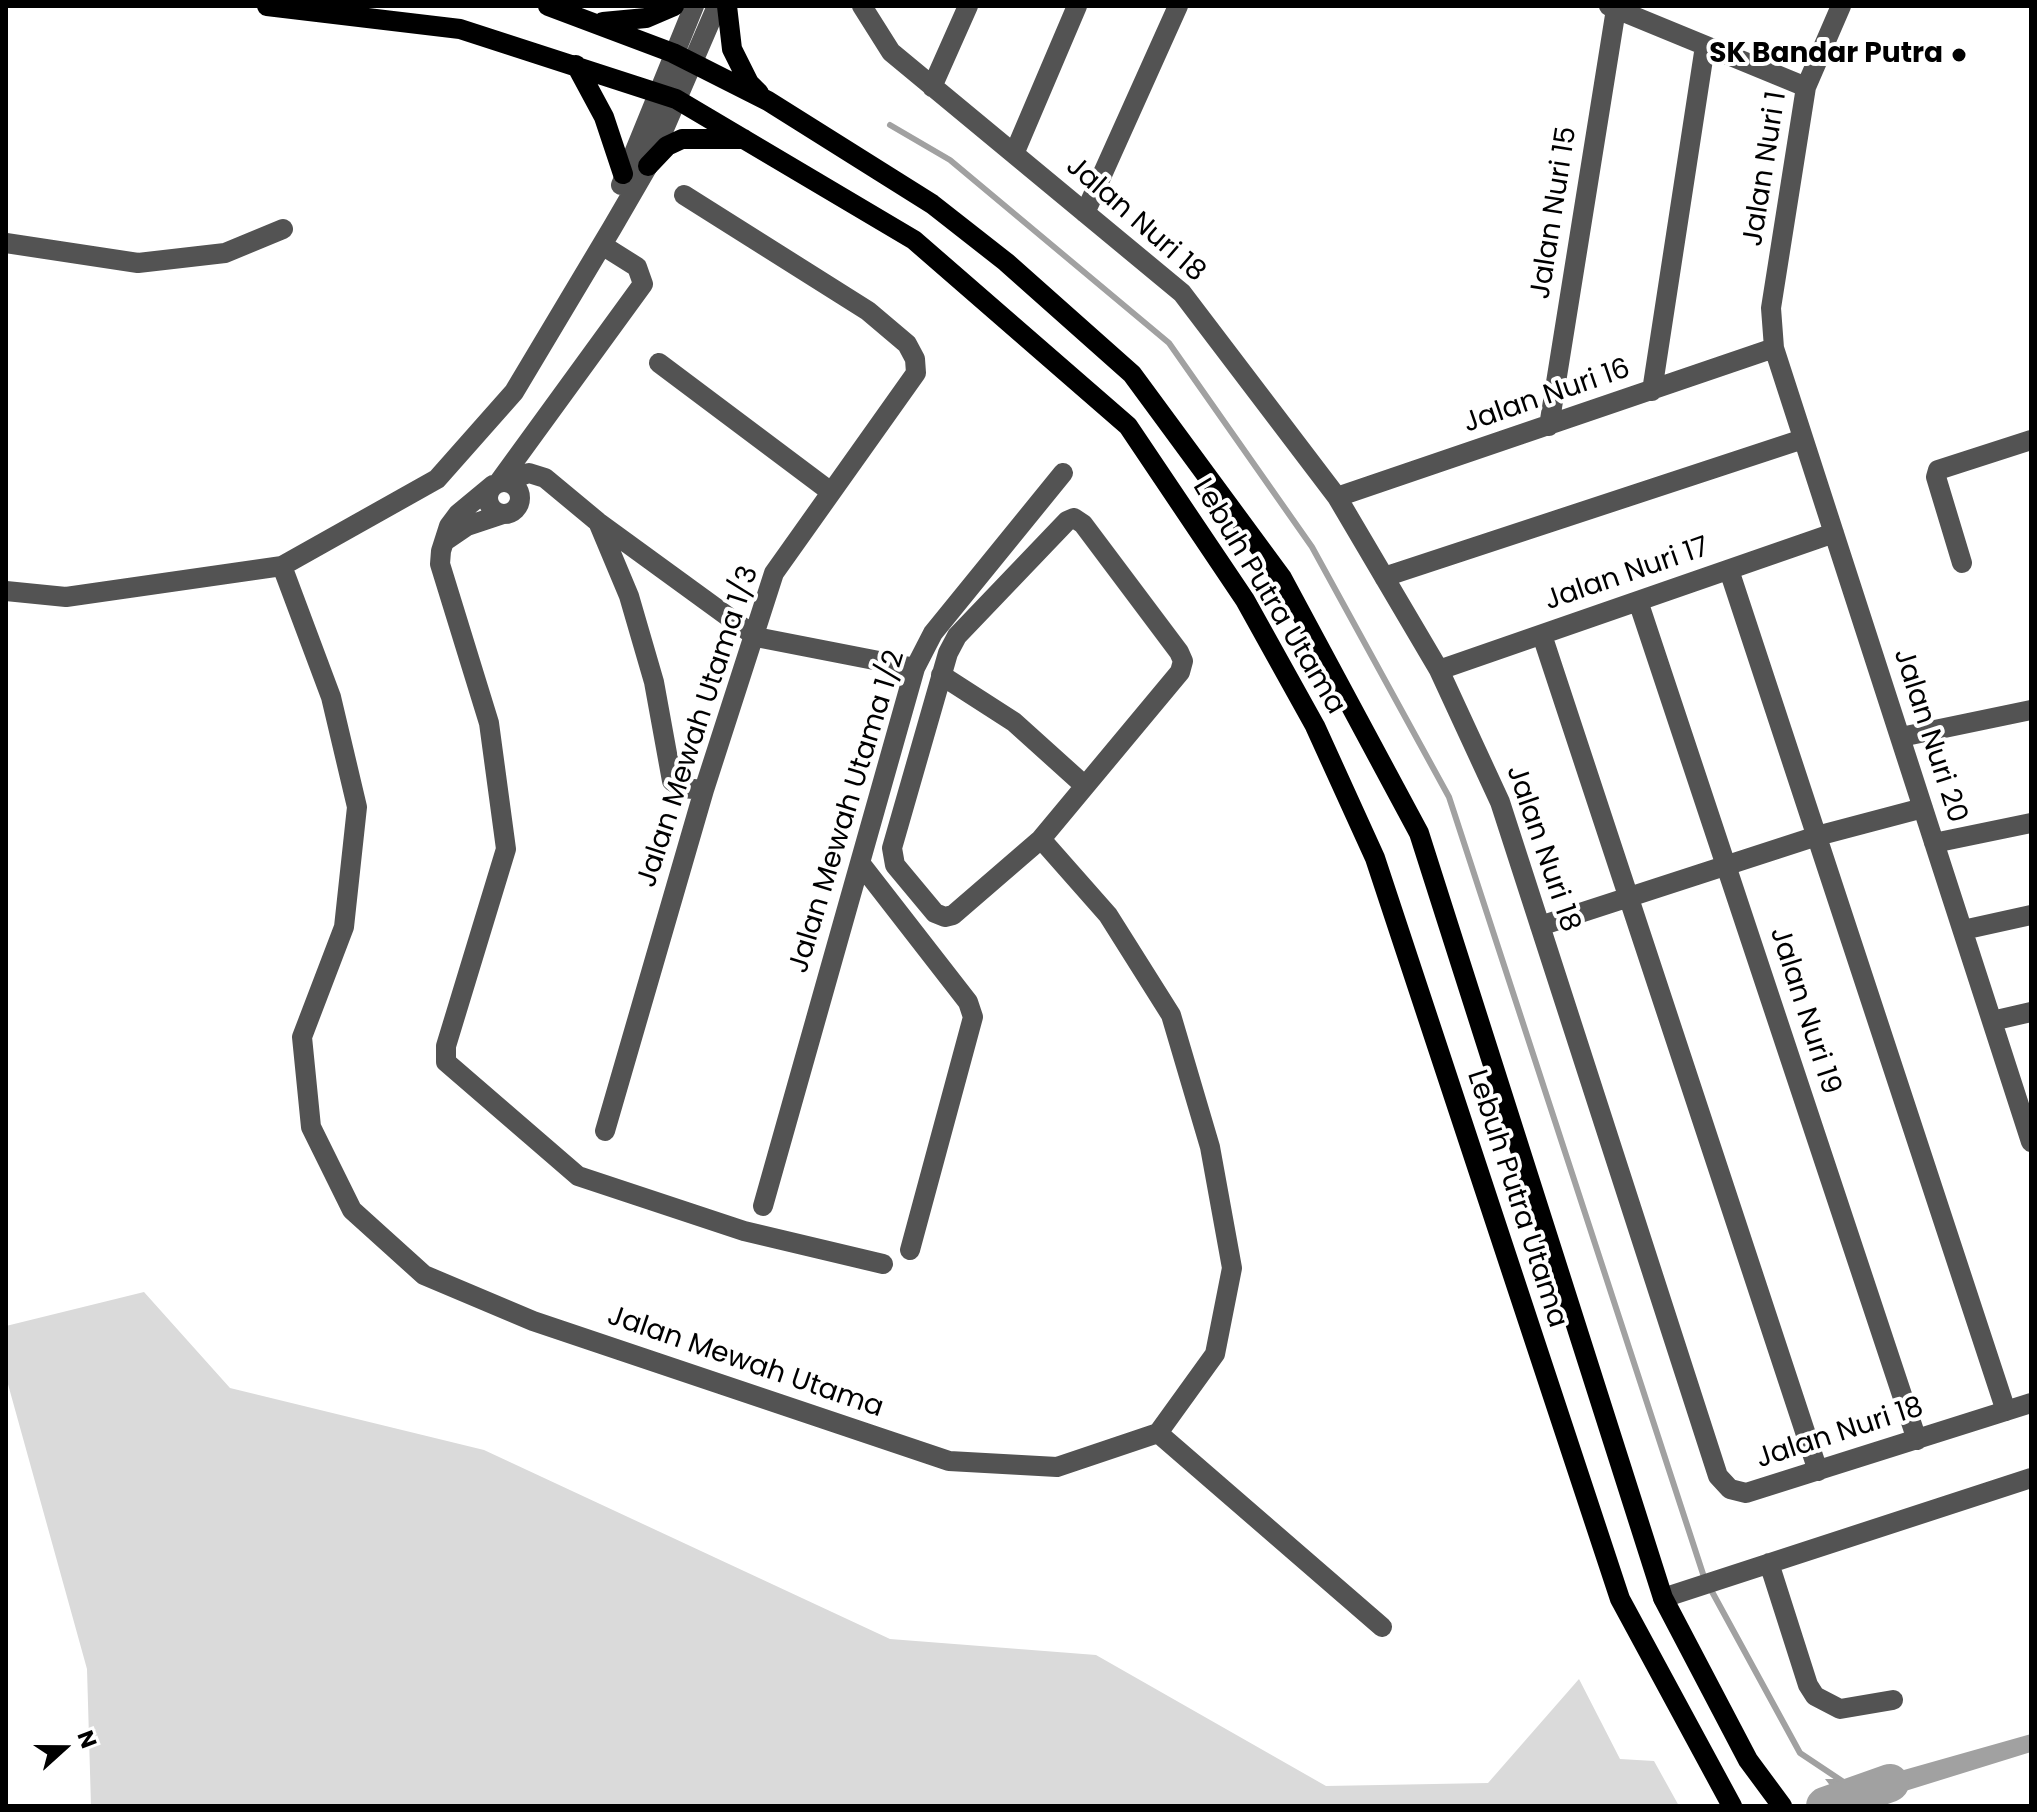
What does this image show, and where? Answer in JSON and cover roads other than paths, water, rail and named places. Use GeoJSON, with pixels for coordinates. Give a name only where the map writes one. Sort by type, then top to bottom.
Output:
{"type":"FeatureCollection","features":[{"type":"Feature","properties":{"kind":"main road","name":"Lebuh Putra Utama"},"geometry":{"type":"LineString","coordinates":[[267,6],[460,29],[667,95],[914,240],[1128,426],[1245,600],[1315,726],[1375,858],[1620,1599],[1732,1806]]}},
{"type":"Feature","properties":{"kind":"main road"},"geometry":{"type":"LineString","coordinates":[[555,8],[588,20],[617,23],[646,18],[674,6]]}},
{"type":"Feature","properties":{"kind":"main road"},"geometry":{"type":"LineString","coordinates":[[727,6],[732,49],[749,83],[768,101]]}},
{"type":"Feature","properties":{"kind":"main road","name":"Lebuh Putra Utama"},"geometry":{"type":"LineString","coordinates":[[555,8],[682,58],[768,101],[932,204],[1006,262],[1132,374],[1282,578],[1419,833],[1663,1598],[1748,1760],[1782,1806]]}},
{"type":"Feature","properties":{"kind":"main road"},"geometry":{"type":"LineString","coordinates":[[576,65],[604,117],[623,174]]}},
{"type":"Feature","properties":{"kind":"main road"},"geometry":{"type":"LineString","coordinates":[[648,166],[667,146],[682,139],[744,139]]}},
{"type":"Feature","properties":{"kind":"street"},"geometry":{"type":"LineString","coordinates":[[607,236],[623,174],[667,95],[682,58],[694,6]]}},
{"type":"Feature","properties":{"kind":"street"},"geometry":{"type":"LineString","coordinates":[[682,58],[717,6]]}},
{"type":"Feature","properties":{"kind":"street"},"geometry":{"type":"LineString","coordinates":[[862,6],[891,52],[932,87],[968,6]]}},
{"type":"Feature","properties":{"kind":"street"},"geometry":{"type":"LineString","coordinates":[[1014,154],[1077,6]]}},
{"type":"Feature","properties":{"kind":"street"},"geometry":{"type":"LineString","coordinates":[[1085,213],[1178,6]]}},
{"type":"Feature","properties":{"kind":"street","name":"Jalan Nuri 1"},"geometry":{"type":"LineString","coordinates":[[1774,348],[1771,308],[1806,87],[1841,6]]}},
{"type":"Feature","properties":{"kind":"street"},"geometry":{"type":"LineString","coordinates":[[1612,8],[1806,87]]}},
{"type":"Feature","properties":{"kind":"street","name":"Jalan Nuri 15"},"geometry":{"type":"LineString","coordinates":[[1549,426],[1612,8]]}},
{"type":"Feature","properties":{"kind":"street"},"geometry":{"type":"LineString","coordinates":[[1652,391],[1705,46]]}},
{"type":"Feature","properties":{"kind":"street","name":"Jalan Nuri 18"},"geometry":{"type":"LineString","coordinates":[[932,87],[1182,293],[1337,497],[1439,670],[1500,802],[1718,1476],[1730,1489],[1746,1493],[2031,1403]]}},
{"type":"Feature","properties":{"kind":"street"},"geometry":{"type":"LineString","coordinates":[[6,591],[66,597],[282,566],[437,479],[514,392],[648,166],[667,95]]}},
{"type":"Feature","properties":{"kind":"street","name":"Jalan Mewah Utama 1/3"},"geometry":{"type":"LineString","coordinates":[[605,1131],[704,790],[756,637],[774,573],[916,373],[915,359],[907,344],[868,311],[684,195]]}},
{"type":"Feature","properties":{"kind":"street"},"geometry":{"type":"LineString","coordinates":[[6,243],[138,263],[225,253],[283,229]]}},
{"type":"Feature","properties":{"kind":"street"},"geometry":{"type":"LineString","coordinates":[[510,510],[488,503],[499,483],[643,284],[637,267],[607,236]]}},
{"type":"Feature","properties":{"kind":"street","name":"Jalan Nuri 16"},"geometry":{"type":"LineString","coordinates":[[1337,497],[1774,348]]}},
{"type":"Feature","properties":{"kind":"street","name":"Jalan Nuri 20"},"geometry":{"type":"LineString","coordinates":[[1774,348],[1992,1021],[2026,1111],[2031,1142]]}},
{"type":"Feature","properties":{"kind":"street"},"geometry":{"type":"LineString","coordinates":[[659,363],[831,492]]}},
{"type":"Feature","properties":{"kind":"street"},"geometry":{"type":"LineString","coordinates":[[1384,577],[1803,439]]}},
{"type":"Feature","properties":{"kind":"street"},"geometry":{"type":"LineString","coordinates":[[1962,563],[1936,477],[1938,470],[2031,440]]}},
{"type":"Feature","properties":{"kind":"street"},"geometry":{"type":"LineString","coordinates":[[883,1264],[744,1231],[578,1176],[446,1062],[446,1046],[506,849],[489,723],[440,564],[444,541],[449,526],[458,514],[499,483],[529,473],[545,478],[598,522],[756,637],[915,668]]}},
{"type":"Feature","properties":{"kind":"street","name":"Jalan Mewah Utama 1/2"},"geometry":{"type":"LineString","coordinates":[[763,1206],[915,668],[933,633],[1063,473]]}},
{"type":"Feature","properties":{"kind":"street"},"geometry":{"type":"LineString","coordinates":[[444,541],[467,526],[560,493]]}},
{"type":"Feature","properties":{"kind":"street"},"geometry":{"type":"LineString","coordinates":[[1074,518],[1083,524],[1183,661],[1180,672],[1085,786],[1041,839],[953,915],[945,917],[935,913],[895,865],[892,848],[941,675],[957,636],[1067,521],[1074,518]]}},
{"type":"Feature","properties":{"kind":"street"},"geometry":{"type":"LineString","coordinates":[[598,522],[629,596],[646,653],[672,781],[683,788],[704,790]]}},
{"type":"Feature","properties":{"kind":"street","name":"Jalan Nuri 17"},"geometry":{"type":"LineString","coordinates":[[1439,670],[1834,533]]}},
{"type":"Feature","properties":{"kind":"street","name":"Jalan Mewah Utama"},"geometry":{"type":"LineString","coordinates":[[282,566],[331,697],[357,807],[344,927],[302,1037],[311,1127],[352,1210],[424,1275],[533,1321],[949,1461],[1057,1467],[1158,1433]]}},
{"type":"Feature","properties":{"kind":"street"},"geometry":{"type":"LineString","coordinates":[[1729,570],[2006,1411]]}},
{"type":"Feature","properties":{"kind":"street","name":"Jalan Nuri 19"},"geometry":{"type":"LineString","coordinates":[[1638,601],[1917,1440]]}},
{"type":"Feature","properties":{"kind":"street"},"geometry":{"type":"LineString","coordinates":[[1542,635],[1818,1471]]}},
{"type":"Feature","properties":{"kind":"street"},"geometry":{"type":"LineString","coordinates":[[941,675],[1014,722],[1085,786]]}},
{"type":"Feature","properties":{"kind":"street"},"geometry":{"type":"LineString","coordinates":[[1901,737],[2031,710]]}},
{"type":"Feature","properties":{"kind":"street"},"geometry":{"type":"LineString","coordinates":[[1540,926],[1726,864],[1923,808]]}},
{"type":"Feature","properties":{"kind":"street"},"geometry":{"type":"LineString","coordinates":[[1934,843],[2031,823]]}},
{"type":"Feature","properties":{"kind":"street"},"geometry":{"type":"LineString","coordinates":[[1041,839],[1108,915],[1171,1015],[1210,1147],[1232,1268],[1215,1354],[1158,1433],[1382,1627]]}},
{"type":"Feature","properties":{"kind":"street"},"geometry":{"type":"LineString","coordinates":[[860,863],[968,1002],[973,1017],[910,1250]]}},
{"type":"Feature","properties":{"kind":"street"},"geometry":{"type":"LineString","coordinates":[[1963,930],[2031,915]]}},
{"type":"Feature","properties":{"kind":"street"},"geometry":{"type":"LineString","coordinates":[[1992,1021],[2031,1012]]}},
{"type":"Feature","properties":{"kind":"street"},"geometry":{"type":"LineString","coordinates":[[1663,1598],[2031,1478]]}},
{"type":"Feature","properties":{"kind":"street"},"geometry":{"type":"LineString","coordinates":[[1769,1563],[1808,1685],[1815,1696],[1840,1709],[1893,1700]]}},
{"type":"Feature","properties":{"kind":"waterway"},"geometry":{"type":"LineString","coordinates":[[890,125],[950,160],[1169,343],[1312,547],[1449,797],[1704,1577],[1800,1753],[1848,1785]]}},
{"type":"Feature","properties":{"kind":"waterway"},"geometry":{"type":"LineString","coordinates":[[1825,1806],[1890,1783]]}},
{"type":"Feature","properties":{"kind":"place","name":"SK Bandar Putra"},"geometry":{"type":"Point","coordinates":[1959,55]}}]}
